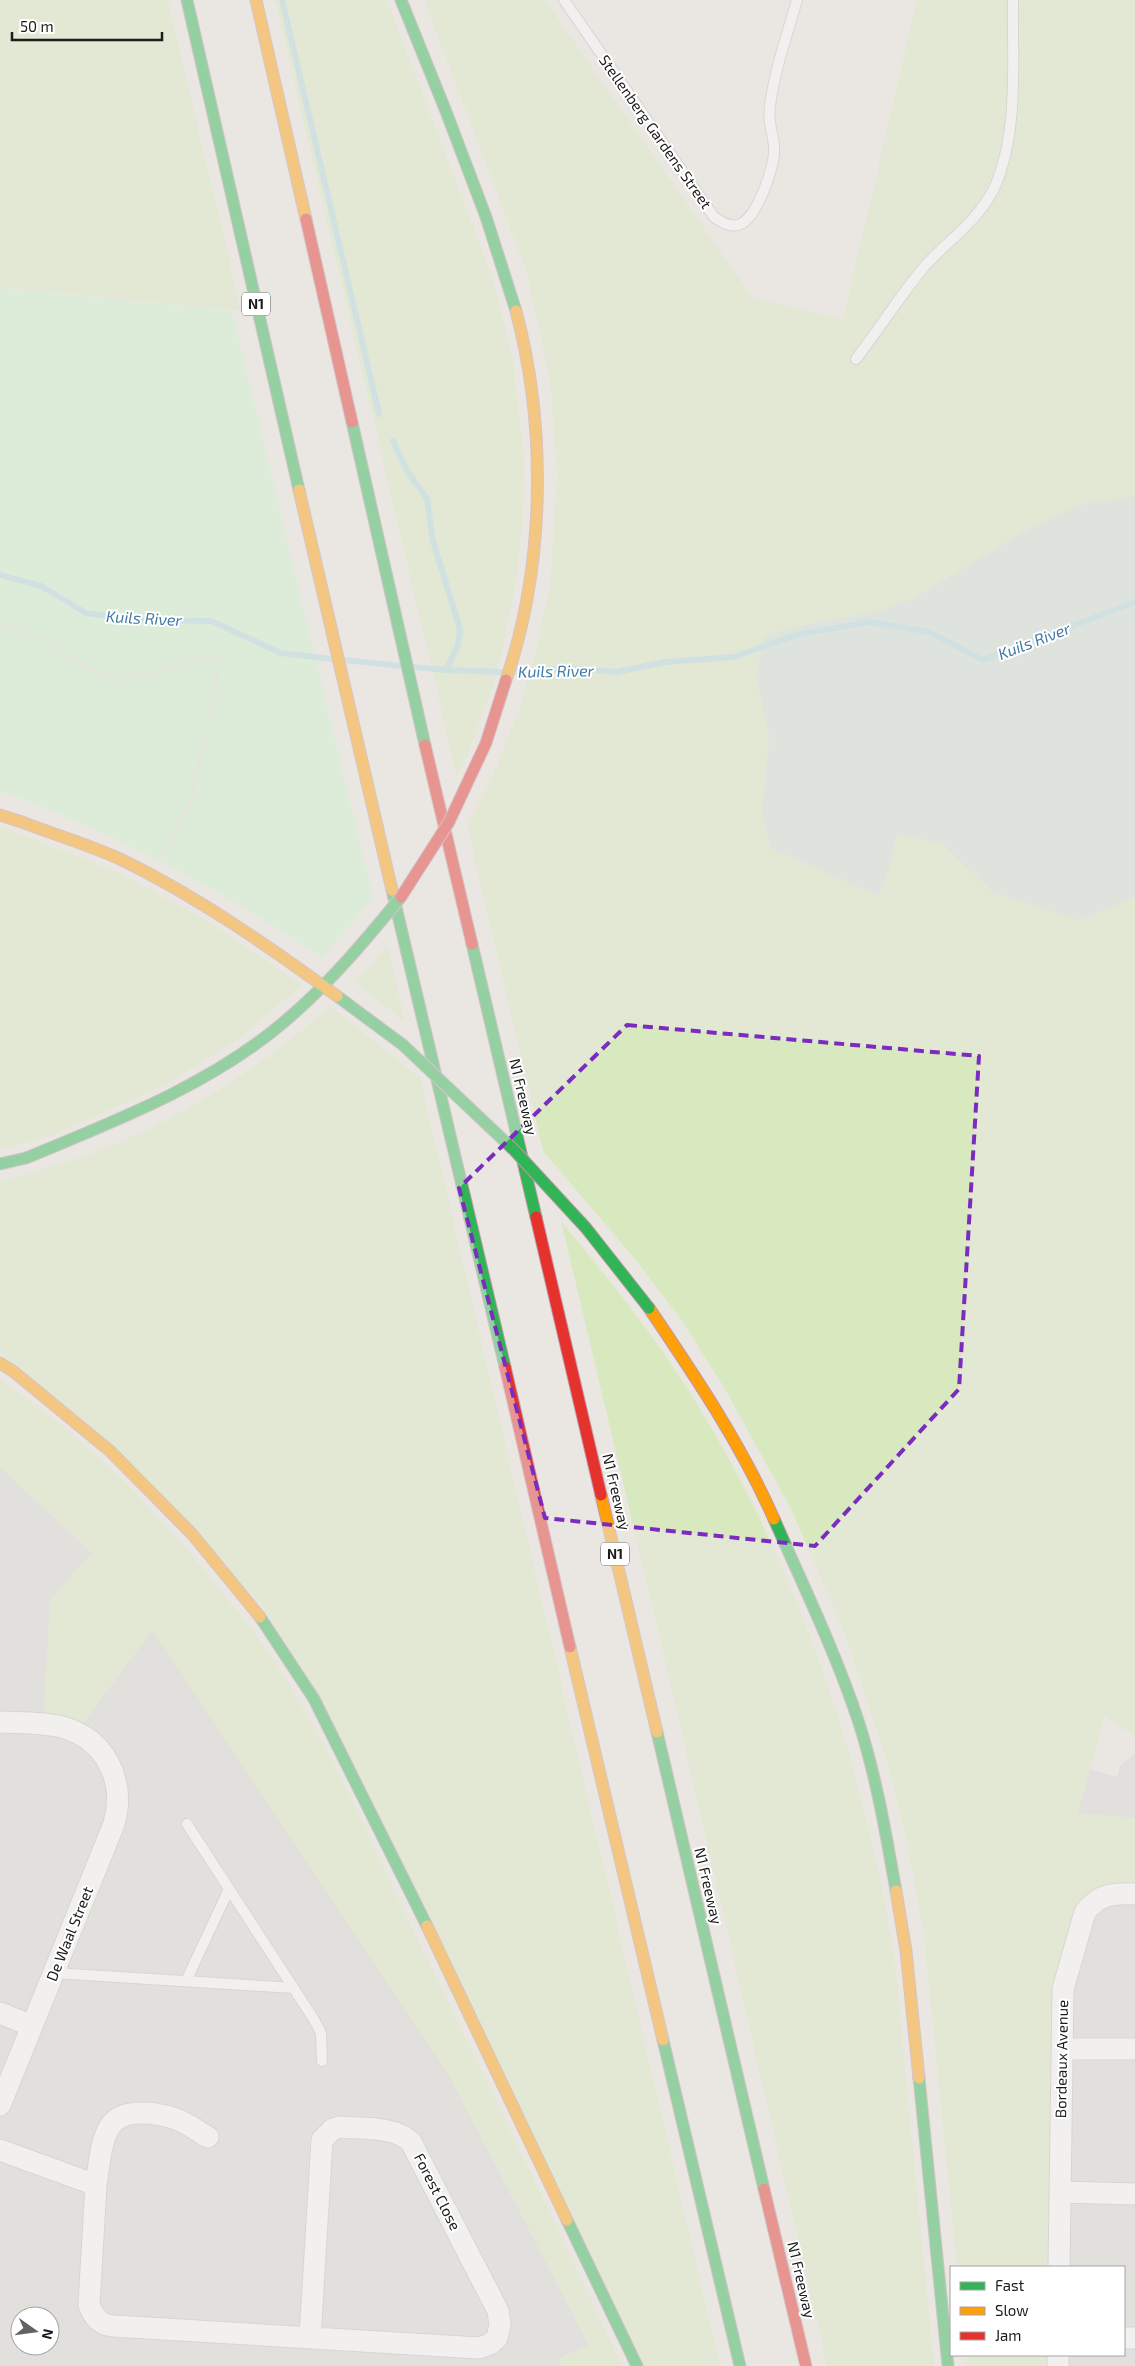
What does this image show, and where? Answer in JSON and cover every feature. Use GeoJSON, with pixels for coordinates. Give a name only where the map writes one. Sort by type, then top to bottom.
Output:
{"type":"FeatureCollection","features":[{"type":"Feature","properties":{"kind":"highway","name":"N1"},"geometry":{"type":"LineString","coordinates":[[186,0],[326,609],[740,2366]]}},
{"type":"Feature","properties":{"kind":"highway","name":"N1 Freeway"},"geometry":{"type":"LineString","coordinates":[[256,0],[424,741],[806,2366]]}},
{"type":"Feature","properties":{"kind":"highway"},"geometry":{"type":"LineString","coordinates":[[0,1164],[26,1158],[162,1099],[211,1074],[283,1023],[350,961],[409,887],[455,811],[488,740],[510,668],[531,570],[537,510],[538,448],[532,390],[514,301],[499,249],[401,0]]}},
{"type":"Feature","properties":{"kind":"highway"},"geometry":{"type":"LineString","coordinates":[[0,815],[121,860],[194,900],[259,939],[403,1045],[515,1151],[586,1228],[649,1308],[694,1375],[741,1453],[766,1501],[819,1621],[858,1720],[884,1822],[906,1951],[948,2366]]}},
{"type":"Feature","properties":{"kind":"highway"},"geometry":{"type":"LineString","coordinates":[[0,1363],[14,1372],[110,1451],[192,1534],[259,1616],[314,1699],[401,1873],[637,2366]]}},
{"type":"Feature","properties":{"kind":"street","name":"De Waal Street"},"geometry":{"type":"LineString","coordinates":[[0,1722],[48,1725],[72,1730],[93,1743],[108,1761],[117,1782],[118,1810],[0,2105]]}},
{"type":"Feature","properties":{"kind":"street","name":"Bordeaux Avenue"},"geometry":{"type":"LineString","coordinates":[[1059,2266],[1063,1989],[1085,1912],[1092,1902],[1104,1895],[1135,1894]]}},
{"type":"Feature","properties":{"kind":"street"},"geometry":{"type":"LineString","coordinates":[[0,2013],[32,2026]]}},
{"type":"Feature","properties":{"kind":"street"},"geometry":{"type":"LineString","coordinates":[[1062,2049],[1135,2050]]}},
{"type":"Feature","properties":{"kind":"street","name":"Forest Close"},"geometry":{"type":"LineString","coordinates":[[208,2137],[171,2117],[137,2114],[121,2116],[110,2126],[105,2137],[96,2185],[89,2305],[97,2320],[114,2326],[310,2338],[479,2348],[490,2344],[497,2338],[500,2325],[498,2311],[411,2142],[398,2133],[340,2127],[333,2129],[322,2140],[320,2147],[310,2338]]}},
{"type":"Feature","properties":{"kind":"street"},"geometry":{"type":"LineString","coordinates":[[0,2150],[96,2185]]}},
{"type":"Feature","properties":{"kind":"street"},"geometry":{"type":"LineString","coordinates":[[1060,2192],[1135,2194]]}},
{"type":"Feature","properties":{"kind":"lane","name":"Stellenberg Gardens Street"},"geometry":{"type":"LineString","coordinates":[[564,0],[714,217],[727,224],[739,225],[750,217],[770,170],[774,154],[774,140],[770,121],[773,86],[797,0]]}},
{"type":"Feature","properties":{"kind":"lane"},"geometry":{"type":"LineString","coordinates":[[856,359],[924,268],[983,208],[995,185],[1005,154],[1010,113],[1013,0]]}},
{"type":"Feature","properties":{"kind":"lane"},"geometry":{"type":"LineString","coordinates":[[187,1824],[294,1988],[321,2033],[322,2061]]}},
{"type":"Feature","properties":{"kind":"lane"},"geometry":{"type":"LineString","coordinates":[[186,1981],[229,1889]]}},
{"type":"Feature","properties":{"kind":"lane"},"geometry":{"type":"LineString","coordinates":[[54,1973],[294,1988]]}},
{"type":"Feature","properties":{"kind":"path"},"geometry":{"type":"LineString","coordinates":[[0,621],[42,641],[107,678],[155,674],[194,659],[220,660],[205,741],[190,801],[161,859]]}},
{"type":"Feature","properties":{"kind":"highlighted area"},"geometry":{"type":"Polygon","coordinates":[[[627,1025],[979,1056],[959,1389],[815,1546],[545,1518],[459,1188],[627,1025]]]}},
{"type":"Feature","properties":{"kind":"shaded area"},"geometry":{"type":"Polygon","coordinates":[[[0,1467],[92,1553],[50,1600],[78,1730],[153,1629],[450,2077],[589,2345],[560,2358],[561,2366],[0,2366],[0,1467]]]}},
{"type":"Feature","properties":{"kind":"shaded area"},"geometry":{"type":"Polygon","coordinates":[[[1135,1753],[1135,1818],[1077,1814],[1090,1769],[1117,1777],[1120,1766],[1135,1753]]]}},
{"type":"Feature","properties":{"kind":"shaded area"},"geometry":{"type":"Polygon","coordinates":[[[1135,1893],[1135,2366],[1057,2366],[1057,2356],[1125,2356],[1125,2266],[1058,2266],[1061,1989],[1084,1911],[1135,1893]]]}},
{"type":"Feature","properties":{"kind":"green space"},"geometry":{"type":"Polygon","coordinates":[[[0,0],[168,0],[241,311],[0,287],[0,0]]]}},
{"type":"Feature","properties":{"kind":"green space"},"geometry":{"type":"Polygon","coordinates":[[[275,0],[387,0],[494,282],[512,354],[524,456],[523,517],[517,578],[497,674],[469,752],[457,777],[275,0]]]}},
{"type":"Feature","properties":{"kind":"green space"},"geometry":{"type":"Polygon","coordinates":[[[424,0],[545,0],[752,297],[843,319],[917,0],[1135,0],[1135,1736],[1104,1716],[1078,1813],[1135,1818],[1135,1885],[1115,1884],[1094,1889],[1081,1900],[1075,1909],[1050,2266],[957,2266],[924,1936],[906,1837],[884,1752],[846,1636],[791,1509],[725,1389],[681,1319],[635,1259],[543,1151],[467,826],[492,778],[520,707],[537,646],[550,586],[557,475],[550,380],[526,270],[424,0]]]}},
{"type":"Feature","properties":{"kind":"green space"},"geometry":{"type":"Polygon","coordinates":[[[0,288],[232,311],[373,898],[322,958],[263,919],[171,867],[66,817],[28,801],[0,792],[0,288]]]}},
{"type":"Feature","properties":{"kind":"green space"},"geometry":{"type":"Polygon","coordinates":[[[1135,496],[1135,897],[1080,921],[994,893],[941,843],[897,835],[889,869],[878,896],[770,848],[762,814],[769,735],[756,677],[764,635],[879,611],[914,598],[1033,526],[1082,504],[1135,496]]]}},
{"type":"Feature","properties":{"kind":"green space"},"geometry":{"type":"Polygon","coordinates":[[[0,826],[118,872],[213,924],[302,985],[238,1039],[167,1084],[53,1135],[0,1150],[0,826]]]}},
{"type":"Feature","properties":{"kind":"green space"},"geometry":{"type":"Polygon","coordinates":[[[388,946],[405,1022],[355,982],[388,946]]]}},
{"type":"Feature","properties":{"kind":"green space"},"geometry":{"type":"Polygon","coordinates":[[[330,1006],[420,1078],[720,2366],[643,2366],[262,1604],[0,1351],[0,1180],[46,1169],[90,1154],[134,1136],[176,1115],[256,1065],[294,1037],[330,1006]]]}},
{"type":"Feature","properties":{"kind":"green space"},"geometry":{"type":"Polygon","coordinates":[[[561,1221],[647,1330],[694,1399],[731,1463],[764,1528],[794,1595],[820,1664],[843,1734],[863,1804],[893,1948],[934,2366],[827,2366],[658,1630],[561,1221]]]}},
{"type":"Feature","properties":{"kind":"green space"},"geometry":{"type":"Polygon","coordinates":[[[0,1380],[32,1402],[92,1451],[147,1505],[198,1562],[259,1639],[284,1675],[312,1723],[349,1794],[622,2366],[561,2366],[560,2358],[589,2345],[450,2077],[153,1630],[77,1730],[43,1723],[50,1600],[92,1553],[0,1467],[0,1380]]]}},
{"type":"Feature","properties":{"kind":"green space"},"geometry":{"type":"Polygon","coordinates":[[[966,2356],[1049,2356],[1049,2366],[967,2366],[966,2356]]]}},
{"type":"Feature","properties":{"kind":"waterway"},"geometry":{"type":"LineString","coordinates":[[282,0],[379,414]]}},
{"type":"Feature","properties":{"kind":"waterway"},"geometry":{"type":"LineString","coordinates":[[393,441],[406,469],[427,499],[433,541],[460,629],[458,645],[446,670]]}},
{"type":"Feature","properties":{"kind":"waterway","name":"Kuils River"},"geometry":{"type":"LineString","coordinates":[[0,575],[41,586],[86,613],[131,620],[211,621],[281,653],[331,659]]}},
{"type":"Feature","properties":{"kind":"waterway","name":"Kuils River"},"geometry":{"type":"LineString","coordinates":[[516,672],[571,668],[616,672],[665,662],[733,657],[800,634],[870,622],[929,632],[983,660],[1135,602]]}},
{"type":"Feature","properties":{"kind":"waterway","name":"Kuils River"},"geometry":{"type":"LineString","coordinates":[[344,660],[401,666]]}},
{"type":"Feature","properties":{"kind":"waterway","name":"Kuils River"},"geometry":{"type":"LineString","coordinates":[[413,667],[503,672]]}},
{"type":"Feature","properties":{"kind":"traffic: fast"},"geometry":{"type":"LineString","coordinates":[[187,0],[299,490]]}},
{"type":"Feature","properties":{"kind":"traffic: fast"},"geometry":{"type":"LineString","coordinates":[[401,0],[445,109]]}},
{"type":"Feature","properties":{"kind":"traffic: fast"},"geometry":{"type":"LineString","coordinates":[[445,109],[486,217],[516,311]]}},
{"type":"Feature","properties":{"kind":"traffic: fast"},"geometry":{"type":"LineString","coordinates":[[352,422],[425,745]]}},
{"type":"Feature","properties":{"kind":"traffic: fast"},"geometry":{"type":"LineString","coordinates":[[392,890],[505,1367]]}},
{"type":"Feature","properties":{"kind":"traffic: fast"},"geometry":{"type":"LineString","coordinates":[[26,1158],[161,1100],[225,1065],[300,1008],[331,978],[401,897]]}},
{"type":"Feature","properties":{"kind":"traffic: fast"},"geometry":{"type":"LineString","coordinates":[[472,944],[536,1217]]}},
{"type":"Feature","properties":{"kind":"traffic: fast"},"geometry":{"type":"LineString","coordinates":[[337,996],[403,1045],[515,1151],[586,1228],[649,1308]]}},
{"type":"Feature","properties":{"kind":"traffic: fast"},"geometry":{"type":"LineString","coordinates":[[0,1164],[26,1158]]}},
{"type":"Feature","properties":{"kind":"traffic: fast"},"geometry":{"type":"LineString","coordinates":[[774,1519],[829,1643],[858,1720],[875,1783],[896,1891]]}},
{"type":"Feature","properties":{"kind":"traffic: fast"},"geometry":{"type":"LineString","coordinates":[[260,1617],[314,1699],[427,1926]]}},
{"type":"Feature","properties":{"kind":"traffic: fast"},"geometry":{"type":"LineString","coordinates":[[657,1732],[764,2189]]}},
{"type":"Feature","properties":{"kind":"traffic: fast"},"geometry":{"type":"LineString","coordinates":[[663,2040],[740,2366]]}},
{"type":"Feature","properties":{"kind":"traffic: fast"},"geometry":{"type":"LineString","coordinates":[[919,2078],[948,2366]]}},
{"type":"Feature","properties":{"kind":"traffic: fast"},"geometry":{"type":"LineString","coordinates":[[567,2220],[637,2366]]}},
{"type":"Feature","properties":{"kind":"traffic: slow"},"geometry":{"type":"LineString","coordinates":[[256,0],[306,219]]}},
{"type":"Feature","properties":{"kind":"traffic: slow"},"geometry":{"type":"LineString","coordinates":[[506,680],[519,636],[528,591],[537,497],[537,449],[533,402],[526,356],[516,311]]}},
{"type":"Feature","properties":{"kind":"traffic: slow"},"geometry":{"type":"LineString","coordinates":[[299,490],[392,890]]}},
{"type":"Feature","properties":{"kind":"traffic: slow"},"geometry":{"type":"LineString","coordinates":[[0,815],[22,822]]}},
{"type":"Feature","properties":{"kind":"traffic: slow"},"geometry":{"type":"LineString","coordinates":[[22,822],[110,855],[150,874],[232,923],[337,996]]}},
{"type":"Feature","properties":{"kind":"traffic: slow"},"geometry":{"type":"LineString","coordinates":[[649,1308],[732,1437],[774,1519]]}},
{"type":"Feature","properties":{"kind":"traffic: slow"},"geometry":{"type":"LineString","coordinates":[[0,1363],[14,1372],[110,1451],[192,1534],[260,1617]]}},
{"type":"Feature","properties":{"kind":"traffic: slow"},"geometry":{"type":"LineString","coordinates":[[601,1495],[657,1732]]}},
{"type":"Feature","properties":{"kind":"traffic: slow"},"geometry":{"type":"LineString","coordinates":[[570,1647],[663,2040]]}},
{"type":"Feature","properties":{"kind":"traffic: slow"},"geometry":{"type":"LineString","coordinates":[[896,1891],[906,1951],[919,2078]]}},
{"type":"Feature","properties":{"kind":"traffic: slow"},"geometry":{"type":"LineString","coordinates":[[427,1926],[567,2220]]}},
{"type":"Feature","properties":{"kind":"traffic: jam"},"geometry":{"type":"LineString","coordinates":[[306,219],[352,422]]}},
{"type":"Feature","properties":{"kind":"traffic: jam"},"geometry":{"type":"LineString","coordinates":[[401,897],[449,822],[486,743],[506,680]]}},
{"type":"Feature","properties":{"kind":"traffic: jam"},"geometry":{"type":"LineString","coordinates":[[425,745],[472,944]]}},
{"type":"Feature","properties":{"kind":"traffic: jam"},"geometry":{"type":"LineString","coordinates":[[536,1217],[601,1495]]}},
{"type":"Feature","properties":{"kind":"traffic: jam"},"geometry":{"type":"LineString","coordinates":[[505,1367],[570,1647]]}},
{"type":"Feature","properties":{"kind":"traffic: jam"},"geometry":{"type":"LineString","coordinates":[[764,2189],[806,2366]]}}]}
